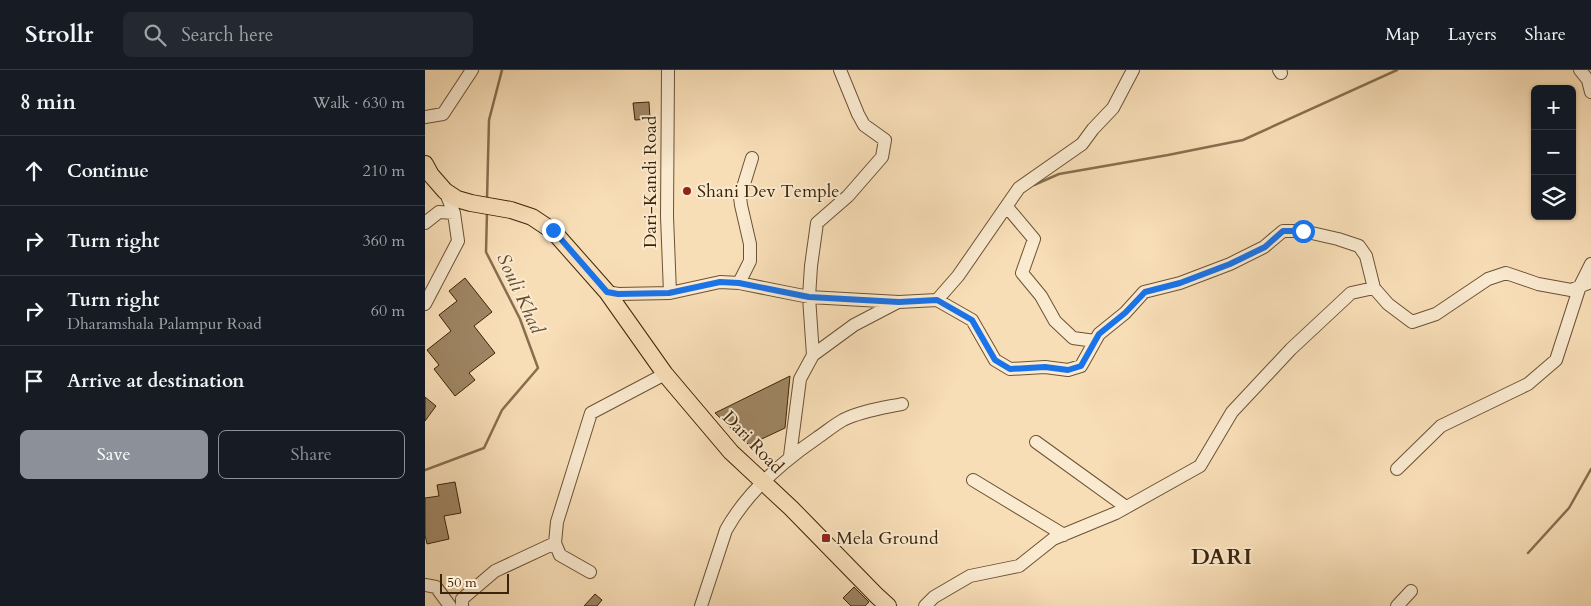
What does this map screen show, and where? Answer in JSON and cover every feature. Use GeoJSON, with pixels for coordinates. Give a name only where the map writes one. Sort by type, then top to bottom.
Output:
{"type":"FeatureCollection","features":[{"type":"Feature","properties":{"kind":"main road"},"geometry":{"type":"LineString","coordinates":[[427,171],[445,191]]}},
{"type":"Feature","properties":{"kind":"main road","name":"Dari Road"},"geometry":{"type":"LineString","coordinates":[[445,191],[457,199],[511,210],[533,217],[553,230],[607,292],[665,374],[731,452],[791,508],[888,606]]}},
{"type":"Feature","properties":{"kind":"street"},"geometry":{"type":"LineString","coordinates":[[425,117],[443,114],[472,70]]}},
{"type":"Feature","properties":{"kind":"street","name":"Dari-Kandi Road"},"geometry":{"type":"LineString","coordinates":[[668,70],[667,216],[669,293]]}},
{"type":"Feature","properties":{"kind":"street"},"geometry":{"type":"LineString","coordinates":[[813,355],[809,297],[817,224],[848,196],[882,158],[885,140],[864,125],[857,114],[840,70]]}},
{"type":"Feature","properties":{"kind":"street"},"geometry":{"type":"LineString","coordinates":[[937,300],[958,276],[1019,188],[1082,144],[1113,108],[1133,70]]}},
{"type":"Feature","properties":{"kind":"street"},"geometry":{"type":"LineString","coordinates":[[1580,70],[1588,80],[1591,92]]}},
{"type":"Feature","properties":{"kind":"street"},"geometry":{"type":"LineString","coordinates":[[739,283],[750,261],[750,244],[741,205],[741,197],[752,158]]}},
{"type":"Feature","properties":{"kind":"street"},"geometry":{"type":"LineString","coordinates":[[425,304],[458,241],[453,213],[445,191]]}},
{"type":"Feature","properties":{"kind":"street"},"geometry":{"type":"LineString","coordinates":[[1007,207],[1034,239],[1022,273],[1041,296],[1055,321],[1073,338],[1095,341]]}},
{"type":"Feature","properties":{"kind":"street"},"geometry":{"type":"LineString","coordinates":[[425,223],[439,212],[453,213]]}},
{"type":"Feature","properties":{"kind":"street"},"geometry":{"type":"LineString","coordinates":[[607,292],[618,294],[669,293],[720,282],[739,283],[809,297],[899,302],[937,300],[972,320],[995,360],[1010,369],[1045,367],[1068,370],[1081,366],[1099,334],[1125,313],[1145,292],[1180,283],[1230,264],[1265,247],[1283,231],[1303,231],[1359,246],[1366,256],[1373,288],[1388,304],[1412,322],[1436,314],[1488,278],[1505,272],[1538,284],[1571,290],[1586,284]]}},
{"type":"Feature","properties":{"kind":"street"},"geometry":{"type":"LineString","coordinates":[[1397,469],[1441,426],[1528,384],[1556,360],[1586,284],[1591,264]]}},
{"type":"Feature","properties":{"kind":"street"},"geometry":{"type":"LineString","coordinates":[[925,606],[933,597],[970,576],[1019,566],[1053,539],[1127,507],[1200,466],[1232,412],[1291,349],[1351,292],[1373,288]]}},
{"type":"Feature","properties":{"kind":"street"},"geometry":{"type":"LineString","coordinates":[[790,456],[800,380],[813,355],[854,325],[899,302]]}},
{"type":"Feature","properties":{"kind":"street"},"geometry":{"type":"LineString","coordinates":[[591,572],[560,555],[555,543],[557,522],[591,413],[665,374]]}},
{"type":"Feature","properties":{"kind":"street"},"geometry":{"type":"LineString","coordinates":[[701,606],[726,530],[762,482],[790,456],[843,420],[874,410],[902,404]]}},
{"type":"Feature","properties":{"kind":"street"},"geometry":{"type":"LineString","coordinates":[[1036,442],[1127,507]]}},
{"type":"Feature","properties":{"kind":"street"},"geometry":{"type":"LineString","coordinates":[[973,480],[1064,535]]}},
{"type":"Feature","properties":{"kind":"street"},"geometry":{"type":"LineString","coordinates":[[462,606],[462,599],[495,571],[555,543]]}},
{"type":"Feature","properties":{"kind":"street"},"geometry":{"type":"LineString","coordinates":[[425,585],[436,587],[450,606]]}},
{"type":"Feature","properties":{"kind":"street"},"geometry":{"type":"LineString","coordinates":[[1397,606],[1411,591]]}},
{"type":"Feature","properties":{"kind":"building"},"geometry":{"type":"Polygon","coordinates":[[[649,102],[650,119],[635,120],[633,103],[649,102]]]}},
{"type":"Feature","properties":{"kind":"building"},"geometry":{"type":"Polygon","coordinates":[[[465,278],[492,312],[474,326],[495,353],[469,373],[475,380],[455,396],[434,369],[439,365],[427,350],[451,331],[439,315],[457,301],[449,291],[465,278]]]}},
{"type":"Feature","properties":{"kind":"building"},"geometry":{"type":"Polygon","coordinates":[[[790,376],[785,428],[749,445],[715,413],[790,376]]]}},
{"type":"Feature","properties":{"kind":"building"},"geometry":{"type":"Polygon","coordinates":[[[425,397],[436,406],[425,421],[425,397]]]}},
{"type":"Feature","properties":{"kind":"building"},"geometry":{"type":"Polygon","coordinates":[[[455,482],[461,513],[444,516],[449,539],[427,544],[425,535],[425,498],[439,496],[437,485],[455,482]]]}},
{"type":"Feature","properties":{"kind":"building"},"geometry":{"type":"Polygon","coordinates":[[[854,587],[869,602],[865,606],[851,606],[843,598],[854,587]]]}},
{"type":"Feature","properties":{"kind":"building"},"geometry":{"type":"Polygon","coordinates":[[[595,594],[602,600],[597,606],[584,606],[595,594]]]}},
{"type":"Feature","properties":{"kind":"waterway","name":"Souli Khad"},"geometry":{"type":"LineString","coordinates":[[487,199],[489,120],[502,70]]}},
{"type":"Feature","properties":{"kind":"waterway"},"geometry":{"type":"LineString","coordinates":[[1034,185],[1059,174],[1243,140],[1397,70]]}},
{"type":"Feature","properties":{"kind":"waterway","name":"Souli Khad"},"geometry":{"type":"LineString","coordinates":[[425,470],[484,448],[502,410],[538,368],[520,319],[486,252],[487,212]]}},
{"type":"Feature","properties":{"kind":"waterway"},"geometry":{"type":"LineString","coordinates":[[1528,553],[1569,508],[1591,469]]}},
{"type":"Feature","properties":{"kind":"place","name":"Shani Dev Temple"},"geometry":{"type":"Point","coordinates":[687,191]}},
{"type":"Feature","properties":{"kind":"place","name":"Mela Ground"},"geometry":{"type":"Point","coordinates":[826,538]}},
{"type":"Feature","properties":{"kind":"district","name":"DARI"},"geometry":{"type":"Point","coordinates":[1222,556]}},
{"type":"Feature","properties":{"kind":"route"},"geometry":{"type":"LineString","coordinates":[[553,230],[607,292],[618,294],[669,293],[720,282],[739,283],[809,297],[899,302],[937,300],[972,320],[995,360],[1010,369],[1045,367],[1068,370],[1081,366],[1099,334],[1125,313],[1145,292],[1180,283],[1230,264],[1265,247],[1283,231],[1303,231]]}}]}
